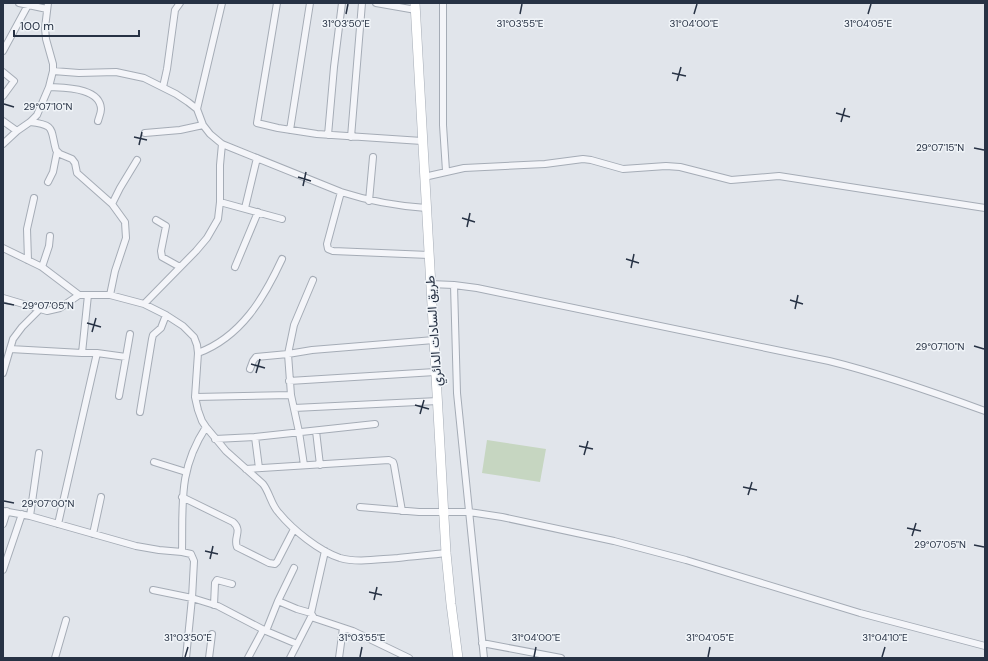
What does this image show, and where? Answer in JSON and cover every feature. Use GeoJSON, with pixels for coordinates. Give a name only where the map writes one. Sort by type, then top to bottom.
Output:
{"type":"FeatureCollection","features":[{"type":"Feature","properties":{"kind":"main road","name":"طريق السادات الدائري"},"geometry":{"type":"LineString","coordinates":[[415,7],[446,554],[458,658]]}},
{"type":"Feature","properties":{"kind":"street"},"geometry":{"type":"LineString","coordinates":[[3,144],[37,115],[49,87],[53,71],[53,64],[46,39],[48,6],[19,3]]}},
{"type":"Feature","properties":{"kind":"street"},"geometry":{"type":"LineString","coordinates":[[163,87],[175,10],[180,3]]}},
{"type":"Feature","properties":{"kind":"street"},"geometry":{"type":"LineString","coordinates":[[197,109],[222,3]]}},
{"type":"Feature","properties":{"kind":"street"},"geometry":{"type":"LineString","coordinates":[[277,3],[256,121],[259,124],[328,135],[422,141]]}},
{"type":"Feature","properties":{"kind":"street"},"geometry":{"type":"LineString","coordinates":[[290,130],[310,3]]}},
{"type":"Feature","properties":{"kind":"street"},"geometry":{"type":"LineString","coordinates":[[328,135],[334,67],[342,3]]}},
{"type":"Feature","properties":{"kind":"street"},"geometry":{"type":"LineString","coordinates":[[351,137],[362,3]]}},
{"type":"Feature","properties":{"kind":"street"},"geometry":{"type":"LineString","coordinates":[[376,3],[415,7]]}},
{"type":"Feature","properties":{"kind":"street"},"geometry":{"type":"LineString","coordinates":[[443,3],[443,125],[446,171]]}},
{"type":"Feature","properties":{"kind":"street"},"geometry":{"type":"LineString","coordinates":[[3,51],[28,5]]}},
{"type":"Feature","properties":{"kind":"street"},"geometry":{"type":"LineString","coordinates":[[53,71],[79,73],[116,72],[144,78],[163,87],[197,109],[203,125],[213,138],[222,144],[341,192],[369,201],[426,208]]}},
{"type":"Feature","properties":{"kind":"street"},"geometry":{"type":"LineString","coordinates":[[3,72],[14,81],[3,96]]}},
{"type":"Feature","properties":{"kind":"street"},"geometry":{"type":"LineString","coordinates":[[49,87],[81,90],[96,98],[101,108],[98,122]]}},
{"type":"Feature","properties":{"kind":"street"},"geometry":{"type":"LineString","coordinates":[[3,121],[17,131]]}},
{"type":"Feature","properties":{"kind":"street"},"geometry":{"type":"LineString","coordinates":[[30,122],[42,124],[50,128],[57,152],[53,172],[48,182]]}},
{"type":"Feature","properties":{"kind":"street"},"geometry":{"type":"LineString","coordinates":[[145,133],[180,130],[203,125]]}},
{"type":"Feature","properties":{"kind":"street"},"geometry":{"type":"LineString","coordinates":[[144,304],[196,251],[212,230],[218,219],[222,144]]}},
{"type":"Feature","properties":{"kind":"street"},"geometry":{"type":"LineString","coordinates":[[57,152],[72,159],[75,163],[77,173],[112,204],[124,218],[126,238],[115,271],[110,295]]}},
{"type":"Feature","properties":{"kind":"street"},"geometry":{"type":"LineString","coordinates":[[245,208],[257,158]]}},
{"type":"Feature","properties":{"kind":"street"},"geometry":{"type":"LineString","coordinates":[[369,201],[373,158]]}},
{"type":"Feature","properties":{"kind":"street"},"geometry":{"type":"LineString","coordinates":[[424,177],[446,171],[481,167],[545,164],[582,159],[623,169],[666,166],[680,167],[731,180],[770,177],[789,178],[872,192],[985,208]]}},
{"type":"Feature","properties":{"kind":"street"},"geometry":{"type":"LineString","coordinates":[[112,204],[137,160]]}},
{"type":"Feature","properties":{"kind":"street"},"geometry":{"type":"LineString","coordinates":[[341,192],[327,244],[328,249],[333,251],[428,255]]}},
{"type":"Feature","properties":{"kind":"street"},"geometry":{"type":"LineString","coordinates":[[28,260],[27,229],[34,198]]}},
{"type":"Feature","properties":{"kind":"street"},"geometry":{"type":"LineString","coordinates":[[220,202],[282,219]]}},
{"type":"Feature","properties":{"kind":"street"},"geometry":{"type":"LineString","coordinates":[[234,267],[258,212]]}},
{"type":"Feature","properties":{"kind":"street"},"geometry":{"type":"LineString","coordinates":[[156,220],[166,226],[161,251],[162,257],[180,267]]}},
{"type":"Feature","properties":{"kind":"street"},"geometry":{"type":"LineString","coordinates":[[42,267],[49,246],[50,236]]}},
{"type":"Feature","properties":{"kind":"street"},"geometry":{"type":"LineString","coordinates":[[3,248],[42,267],[79,295]]}},
{"type":"Feature","properties":{"kind":"street"},"geometry":{"type":"LineString","coordinates":[[198,353],[211,348],[233,333],[265,294],[282,259]]}},
{"type":"Feature","properties":{"kind":"street"},"geometry":{"type":"LineString","coordinates":[[304,466],[289,381],[288,354],[290,338],[294,325],[313,280]]}},
{"type":"Feature","properties":{"kind":"street"},"geometry":{"type":"LineString","coordinates":[[430,284],[454,285],[519,296],[836,363],[903,382],[985,411]]}},
{"type":"Feature","properties":{"kind":"street"},"geometry":{"type":"LineString","coordinates":[[454,285],[457,392],[484,658]]}},
{"type":"Feature","properties":{"kind":"street"},"geometry":{"type":"LineString","coordinates":[[3,298],[47,311],[60,308],[79,295],[110,295],[144,304],[166,315],[183,326],[194,337],[197,345],[198,353],[195,397],[198,410],[206,427],[226,451],[263,484],[267,489],[274,508],[294,529],[325,551],[340,558],[368,560],[446,554]]}},
{"type":"Feature","properties":{"kind":"street"},"geometry":{"type":"LineString","coordinates":[[82,353],[88,295]]}},
{"type":"Feature","properties":{"kind":"street"},"geometry":{"type":"LineString","coordinates":[[3,373],[7,350],[13,339],[40,310]]}},
{"type":"Feature","properties":{"kind":"street"},"geometry":{"type":"LineString","coordinates":[[140,412],[153,335],[161,328],[166,315]]}},
{"type":"Feature","properties":{"kind":"street"},"geometry":{"type":"LineString","coordinates":[[119,396],[130,334]]}},
{"type":"Feature","properties":{"kind":"street"},"geometry":{"type":"LineString","coordinates":[[250,369],[256,357],[312,350],[434,340]]}},
{"type":"Feature","properties":{"kind":"street"},"geometry":{"type":"LineString","coordinates":[[7,350],[96,353],[126,357]]}},
{"type":"Feature","properties":{"kind":"street"},"geometry":{"type":"LineString","coordinates":[[58,524],[96,353]]}},
{"type":"Feature","properties":{"kind":"street"},"geometry":{"type":"LineString","coordinates":[[289,381],[435,372]]}},
{"type":"Feature","properties":{"kind":"street"},"geometry":{"type":"LineString","coordinates":[[195,397],[291,395]]}},
{"type":"Feature","properties":{"kind":"street"},"geometry":{"type":"LineString","coordinates":[[294,408],[438,401]]}},
{"type":"Feature","properties":{"kind":"street"},"geometry":{"type":"LineString","coordinates":[[215,439],[255,437],[376,424]]}},
{"type":"Feature","properties":{"kind":"street"},"geometry":{"type":"LineString","coordinates":[[182,552],[182,498],[186,472],[194,448],[206,427]]}},
{"type":"Feature","properties":{"kind":"street"},"geometry":{"type":"LineString","coordinates":[[316,431],[320,465]]}},
{"type":"Feature","properties":{"kind":"street"},"geometry":{"type":"LineString","coordinates":[[255,437],[260,468]]}},
{"type":"Feature","properties":{"kind":"street"},"geometry":{"type":"LineString","coordinates":[[30,516],[39,453]]}},
{"type":"Feature","properties":{"kind":"street"},"geometry":{"type":"LineString","coordinates":[[246,469],[391,460],[394,465],[402,511]]}},
{"type":"Feature","properties":{"kind":"street"},"geometry":{"type":"LineString","coordinates":[[154,462],[186,472]]}},
{"type":"Feature","properties":{"kind":"street"},"geometry":{"type":"LineString","coordinates":[[92,534],[101,497]]}},
{"type":"Feature","properties":{"kind":"street"},"geometry":{"type":"LineString","coordinates":[[182,498],[233,522],[237,526],[238,530],[237,547],[269,563],[274,564],[277,562],[294,529]]}},
{"type":"Feature","properties":{"kind":"street"},"geometry":{"type":"LineString","coordinates":[[360,507],[444,513],[470,512],[502,517],[628,545],[686,560],[860,613],[985,646]]}},
{"type":"Feature","properties":{"kind":"street"},"geometry":{"type":"LineString","coordinates":[[3,524],[5,511],[30,516],[142,547],[191,554],[194,560],[186,658]]}},
{"type":"Feature","properties":{"kind":"street"},"geometry":{"type":"LineString","coordinates":[[3,570],[22,514]]}},
{"type":"Feature","properties":{"kind":"street"},"geometry":{"type":"LineString","coordinates":[[290,658],[312,614],[325,551]]}},
{"type":"Feature","properties":{"kind":"street"},"geometry":{"type":"LineString","coordinates":[[248,658],[264,630],[294,568]]}},
{"type":"Feature","properties":{"kind":"street"},"geometry":{"type":"LineString","coordinates":[[214,605],[216,580],[232,584]]}},
{"type":"Feature","properties":{"kind":"street"},"geometry":{"type":"LineString","coordinates":[[153,590],[192,598],[214,605],[264,630],[297,644]]}},
{"type":"Feature","properties":{"kind":"street"},"geometry":{"type":"LineString","coordinates":[[278,601],[312,614],[318,620],[353,631],[409,658]]}},
{"type":"Feature","properties":{"kind":"street"},"geometry":{"type":"LineString","coordinates":[[55,658],[66,620]]}},
{"type":"Feature","properties":{"kind":"street"},"geometry":{"type":"LineString","coordinates":[[339,658],[344,628]]}},
{"type":"Feature","properties":{"kind":"street"},"geometry":{"type":"LineString","coordinates":[[209,658],[212,634]]}},
{"type":"Feature","properties":{"kind":"street"},"geometry":{"type":"LineString","coordinates":[[482,643],[561,658]]}},
{"type":"Feature","properties":{"kind":"green space"},"geometry":{"type":"Polygon","coordinates":[[[487,440],[546,449],[540,482],[482,473],[487,440]]]}}]}
